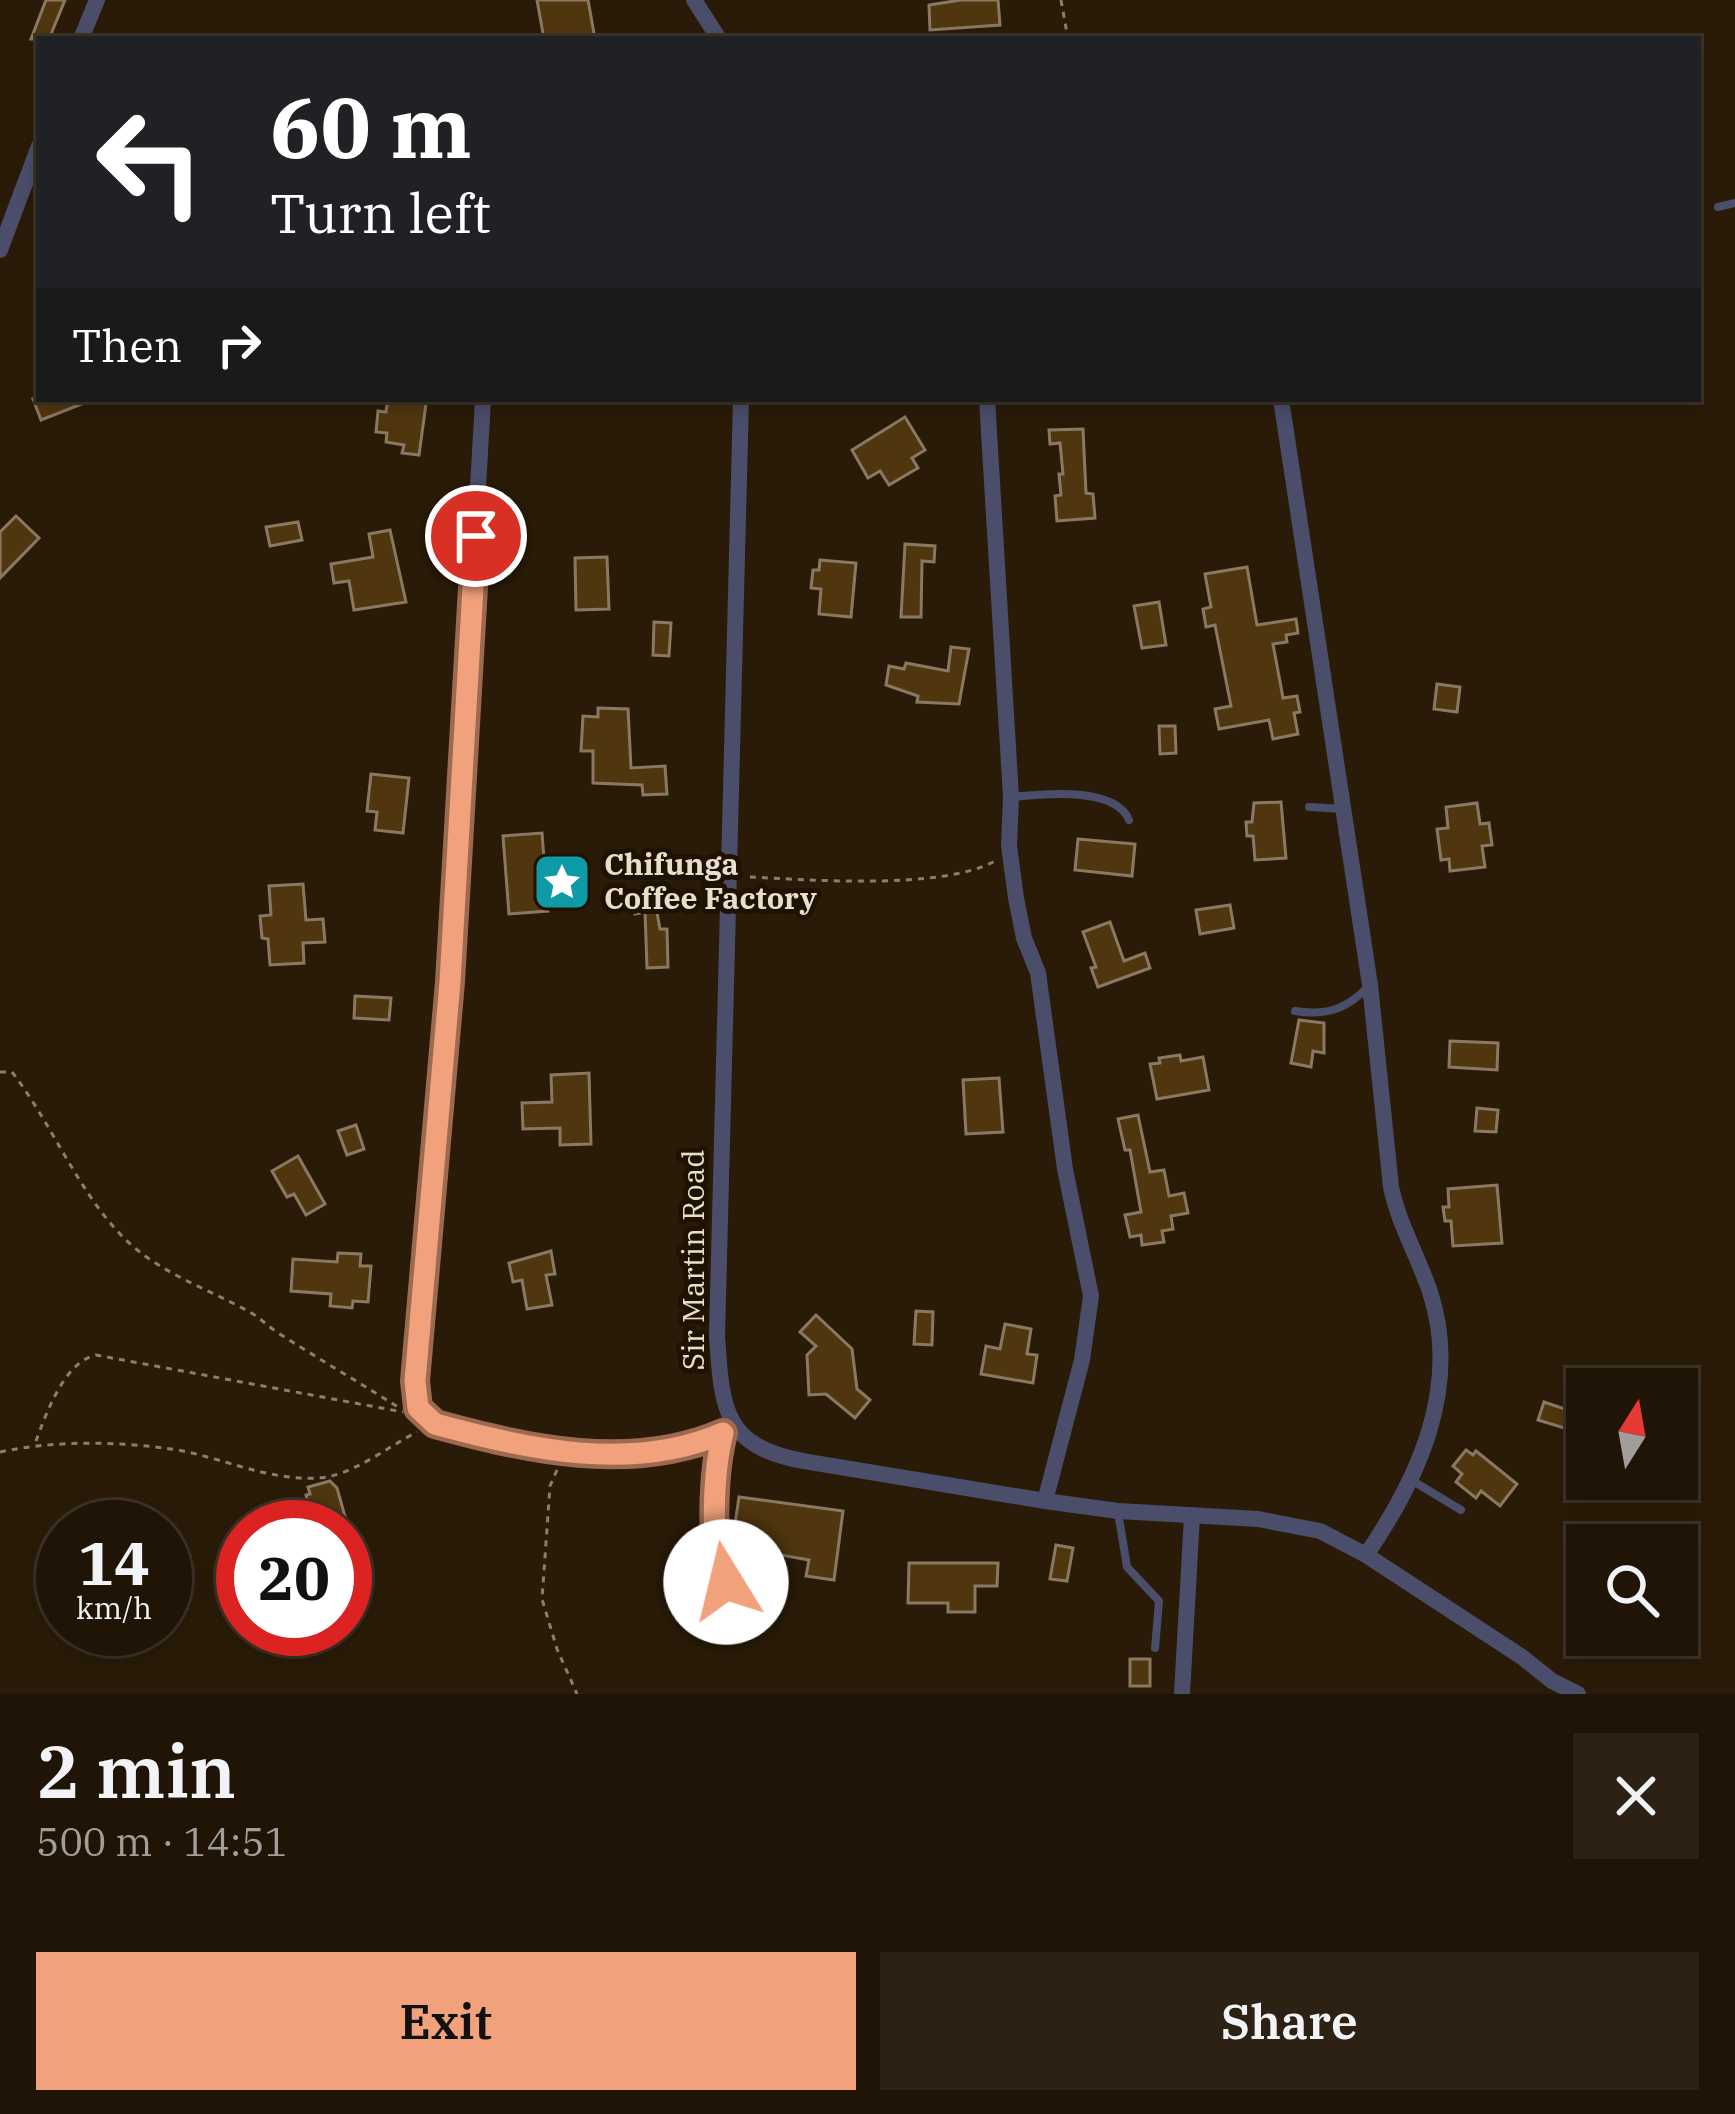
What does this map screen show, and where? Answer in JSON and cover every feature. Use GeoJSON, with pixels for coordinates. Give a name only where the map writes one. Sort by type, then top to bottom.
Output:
{"type":"FeatureCollection","features":[{"type":"Feature","properties":{"kind":"street"},"geometry":{"type":"LineString","coordinates":[[82,36],[97,0]]}},
{"type":"Feature","properties":{"kind":"street"},"geometry":{"type":"LineString","coordinates":[[694,0],[716,36]]}},
{"type":"Feature","properties":{"kind":"street"},"geometry":{"type":"LineString","coordinates":[[0,250],[36,154]]}},
{"type":"Feature","properties":{"kind":"street"},"geometry":{"type":"LineString","coordinates":[[483,402],[450,982],[415,1381],[418,1408],[435,1424],[569,1455],[683,1444],[729,1431],[776,1456],[1045,1501],[1288,1523],[1320,1531],[1366,1555],[1578,1694]]}},
{"type":"Feature","properties":{"kind":"street","name":"Sir Martin Road"},"geometry":{"type":"LineString","coordinates":[[729,1431],[717,1336],[741,402]]}},
{"type":"Feature","properties":{"kind":"street"},"geometry":{"type":"LineString","coordinates":[[986,402],[1011,797],[1009,847],[1020,922],[1039,973],[1065,1168],[1091,1296],[1082,1360],[1045,1501]]}},
{"type":"Feature","properties":{"kind":"street"},"geometry":{"type":"LineString","coordinates":[[1281,402],[1346,809],[1391,1187],[1398,1219],[1429,1287],[1442,1338],[1433,1422],[1412,1480],[1366,1555]]}},
{"type":"Feature","properties":{"kind":"street"},"geometry":{"type":"LineString","coordinates":[[1182,1694],[1192,1516]]}},
{"type":"Feature","properties":{"kind":"lane"},"geometry":{"type":"LineString","coordinates":[[1718,207],[1735,203]]}},
{"type":"Feature","properties":{"kind":"lane"},"geometry":{"type":"LineString","coordinates":[[1011,797],[1055,793],[1108,800],[1125,809],[1129,820]]}},
{"type":"Feature","properties":{"kind":"lane"},"geometry":{"type":"LineString","coordinates":[[1309,807],[1346,809]]}},
{"type":"Feature","properties":{"kind":"lane"},"geometry":{"type":"LineString","coordinates":[[1295,1011],[1321,1015],[1353,1002],[1370,985]]}},
{"type":"Feature","properties":{"kind":"lane"},"geometry":{"type":"LineString","coordinates":[[729,1431],[717,1475],[718,1558],[731,1592]]}},
{"type":"Feature","properties":{"kind":"lane"},"geometry":{"type":"LineString","coordinates":[[1412,1480],[1461,1510]]}},
{"type":"Feature","properties":{"kind":"lane"},"geometry":{"type":"LineString","coordinates":[[1118,1510],[1127,1567],[1159,1601],[1155,1648]]}},
{"type":"Feature","properties":{"kind":"path"},"geometry":{"type":"LineString","coordinates":[[1061,0],[1067,36]]}},
{"type":"Feature","properties":{"kind":"path"},"geometry":{"type":"LineString","coordinates":[[730,876],[802,879],[961,874],[994,862],[1009,847]]}},
{"type":"Feature","properties":{"kind":"path"},"geometry":{"type":"LineString","coordinates":[[0,1072],[12,1072],[32,1098],[82,1183],[128,1242],[212,1295],[250,1312],[405,1412],[96,1354],[86,1357],[57,1393],[36,1443]]}},
{"type":"Feature","properties":{"kind":"path"},"geometry":{"type":"LineString","coordinates":[[0,1452],[36,1443],[166,1448],[258,1472],[318,1478],[347,1469],[435,1424]]}},
{"type":"Feature","properties":{"kind":"path"},"geometry":{"type":"LineString","coordinates":[[569,1455],[550,1486],[542,1599],[556,1649],[577,1694]]}},
{"type":"Feature","properties":{"kind":"building"},"geometry":{"type":"Polygon","coordinates":[[[46,0],[65,0],[50,36],[31,39],[46,0]]]}},
{"type":"Feature","properties":{"kind":"building"},"geometry":{"type":"Polygon","coordinates":[[[537,0],[588,0],[594,36],[543,36],[537,0]]]}},
{"type":"Feature","properties":{"kind":"building"},"geometry":{"type":"Polygon","coordinates":[[[998,0],[1000,25],[930,30],[929,5],[998,0]]]}},
{"type":"Feature","properties":{"kind":"building"},"geometry":{"type":"Polygon","coordinates":[[[33,399],[87,402],[41,420],[33,399]]]}},
{"type":"Feature","properties":{"kind":"building"},"geometry":{"type":"Polygon","coordinates":[[[388,402],[426,404],[419,455],[402,453],[404,445],[386,442],[387,433],[376,432],[378,411],[386,412],[388,402]]]}},
{"type":"Feature","properties":{"kind":"building"},"geometry":{"type":"Polygon","coordinates":[[[905,417],[925,450],[912,458],[918,468],[889,485],[880,471],[868,478],[852,450],[905,417]]]}},
{"type":"Feature","properties":{"kind":"building"},"geometry":{"type":"Polygon","coordinates":[[[1083,429],[1086,493],[1093,494],[1095,518],[1057,521],[1055,496],[1061,495],[1059,474],[1063,474],[1060,443],[1050,444],[1049,430],[1083,429]]]}},
{"type":"Feature","properties":{"kind":"building"},"geometry":{"type":"Polygon","coordinates":[[[16,516],[39,538],[0,578],[0,532],[16,516]]]}},
{"type":"Feature","properties":{"kind":"building"},"geometry":{"type":"Polygon","coordinates":[[[298,522],[302,540],[270,546],[266,527],[298,522]]]}},
{"type":"Feature","properties":{"kind":"building"},"geometry":{"type":"Polygon","coordinates":[[[390,530],[406,602],[354,610],[349,581],[334,583],[331,564],[373,557],[369,534],[390,530]]]}},
{"type":"Feature","properties":{"kind":"building"},"geometry":{"type":"Polygon","coordinates":[[[905,544],[935,546],[934,562],[922,561],[921,617],[901,617],[905,544]]]}},
{"type":"Feature","properties":{"kind":"building"},"geometry":{"type":"Polygon","coordinates":[[[607,557],[609,609],[576,610],[575,558],[607,557]]]}},
{"type":"Feature","properties":{"kind":"building"},"geometry":{"type":"Polygon","coordinates":[[[820,560],[856,563],[851,617],[819,614],[821,589],[811,588],[813,570],[819,570],[820,560]]]}},
{"type":"Feature","properties":{"kind":"building"},"geometry":{"type":"Polygon","coordinates":[[[1247,567],[1257,625],[1296,619],[1298,633],[1286,635],[1287,642],[1273,644],[1283,698],[1297,696],[1298,734],[1273,739],[1269,720],[1219,729],[1215,709],[1231,706],[1215,625],[1206,627],[1203,609],[1211,607],[1205,574],[1247,567]]]}},
{"type":"Feature","properties":{"kind":"building"},"geometry":{"type":"Polygon","coordinates":[[[1159,602],[1166,645],[1142,648],[1134,606],[1159,602]]]}},
{"type":"Feature","properties":{"kind":"building"},"geometry":{"type":"Polygon","coordinates":[[[654,622],[671,623],[669,656],[653,655],[654,622]]]}},
{"type":"Feature","properties":{"kind":"building"},"geometry":{"type":"Polygon","coordinates":[[[951,647],[969,649],[959,704],[917,702],[918,696],[886,685],[889,666],[904,669],[906,663],[948,671],[951,647]]]}},
{"type":"Feature","properties":{"kind":"building"},"geometry":{"type":"Polygon","coordinates":[[[1437,684],[1460,687],[1457,712],[1434,709],[1437,684]]]}},
{"type":"Feature","properties":{"kind":"building"},"geometry":{"type":"Polygon","coordinates":[[[598,708],[628,709],[631,768],[665,766],[667,794],[643,795],[642,785],[593,783],[593,751],[581,751],[583,716],[598,717],[598,708]]]}},
{"type":"Feature","properties":{"kind":"building"},"geometry":{"type":"Polygon","coordinates":[[[1159,726],[1175,726],[1176,753],[1160,754],[1159,726]]]}},
{"type":"Feature","properties":{"kind":"building"},"geometry":{"type":"Polygon","coordinates":[[[371,774],[409,778],[403,833],[375,830],[377,812],[367,811],[371,774]]]}},
{"type":"Feature","properties":{"kind":"building"},"geometry":{"type":"Polygon","coordinates":[[[1281,802],[1286,858],[1255,860],[1246,822],[1252,822],[1254,803],[1281,802]]]}},
{"type":"Feature","properties":{"kind":"building"},"geometry":{"type":"Polygon","coordinates":[[[1477,803],[1480,824],[1489,823],[1492,845],[1482,846],[1485,867],[1450,871],[1449,859],[1441,860],[1437,829],[1448,828],[1446,807],[1477,803]]]}},
{"type":"Feature","properties":{"kind":"building"},"geometry":{"type":"Polygon","coordinates":[[[542,833],[548,911],[509,914],[503,836],[542,833]]]}},
{"type":"Feature","properties":{"kind":"building"},"geometry":{"type":"Polygon","coordinates":[[[1078,839],[1135,844],[1132,876],[1075,870],[1078,839]]]}},
{"type":"Feature","properties":{"kind":"building"},"geometry":{"type":"Polygon","coordinates":[[[303,884],[306,920],[323,919],[325,942],[303,943],[304,963],[270,965],[260,916],[271,915],[269,886],[303,884]]]}},
{"type":"Feature","properties":{"kind":"building"},"geometry":{"type":"Polygon","coordinates":[[[653,891],[660,929],[667,929],[668,967],[647,968],[645,912],[635,914],[631,896],[653,891]]]}},
{"type":"Feature","properties":{"kind":"building"},"geometry":{"type":"Polygon","coordinates":[[[1230,905],[1234,928],[1200,934],[1196,910],[1230,905]]]}},
{"type":"Feature","properties":{"kind":"building"},"geometry":{"type":"Polygon","coordinates":[[[1110,922],[1124,961],[1145,953],[1150,968],[1098,987],[1083,932],[1110,922]]]}},
{"type":"Feature","properties":{"kind":"building"},"geometry":{"type":"Polygon","coordinates":[[[355,996],[391,998],[389,1020],[354,1018],[355,996]]]}},
{"type":"Feature","properties":{"kind":"building"},"geometry":{"type":"Polygon","coordinates":[[[1299,1020],[1324,1023],[1324,1053],[1313,1051],[1311,1067],[1291,1063],[1299,1020]]]}},
{"type":"Feature","properties":{"kind":"building"},"geometry":{"type":"Polygon","coordinates":[[[1450,1041],[1498,1043],[1497,1070],[1449,1067],[1450,1041]]]}},
{"type":"Feature","properties":{"kind":"building"},"geometry":{"type":"Polygon","coordinates":[[[1180,1055],[1181,1061],[1203,1057],[1209,1090],[1157,1099],[1150,1064],[1180,1055]]]}},
{"type":"Feature","properties":{"kind":"building"},"geometry":{"type":"Polygon","coordinates":[[[589,1073],[591,1144],[560,1145],[560,1128],[523,1129],[522,1103],[552,1102],[551,1075],[589,1073]]]}},
{"type":"Feature","properties":{"kind":"building"},"geometry":{"type":"Polygon","coordinates":[[[999,1078],[1003,1132],[966,1134],[963,1080],[999,1078]]]}},
{"type":"Feature","properties":{"kind":"building"},"geometry":{"type":"Polygon","coordinates":[[[1477,1108],[1498,1110],[1496,1132],[1475,1131],[1477,1108]]]}},
{"type":"Feature","properties":{"kind":"building"},"geometry":{"type":"Polygon","coordinates":[[[1138,1115],[1150,1172],[1164,1170],[1169,1196],[1184,1193],[1188,1213],[1171,1216],[1173,1229],[1162,1231],[1164,1242],[1142,1245],[1141,1235],[1130,1237],[1125,1215],[1141,1212],[1130,1150],[1125,1150],[1118,1119],[1138,1115]]]}},
{"type":"Feature","properties":{"kind":"building"},"geometry":{"type":"Polygon","coordinates":[[[356,1125],[364,1149],[347,1155],[338,1131],[356,1125]]]}},
{"type":"Feature","properties":{"kind":"building"},"geometry":{"type":"Polygon","coordinates":[[[298,1156],[325,1204],[306,1215],[294,1194],[287,1197],[272,1171],[298,1156]]]}},
{"type":"Feature","properties":{"kind":"building"},"geometry":{"type":"Polygon","coordinates":[[[1497,1185],[1502,1243],[1453,1246],[1451,1221],[1445,1221],[1443,1207],[1449,1207],[1448,1189],[1497,1185]]]}},
{"type":"Feature","properties":{"kind":"building"},"geometry":{"type":"Polygon","coordinates":[[[551,1251],[555,1274],[546,1275],[552,1305],[527,1309],[522,1280],[513,1282],[509,1263],[551,1251]]]}},
{"type":"Feature","properties":{"kind":"building"},"geometry":{"type":"Polygon","coordinates":[[[338,1253],[361,1254],[360,1266],[371,1266],[368,1302],[353,1301],[352,1308],[330,1306],[331,1294],[291,1291],[293,1259],[337,1262],[338,1253]]]}},
{"type":"Feature","properties":{"kind":"building"},"geometry":{"type":"Polygon","coordinates":[[[916,1311],[933,1312],[932,1345],[914,1344],[916,1311]]]}},
{"type":"Feature","properties":{"kind":"building"},"geometry":{"type":"Polygon","coordinates":[[[816,1315],[852,1349],[857,1389],[870,1400],[855,1418],[826,1394],[809,1395],[807,1355],[816,1346],[800,1332],[816,1315]]]}},
{"type":"Feature","properties":{"kind":"building"},"geometry":{"type":"Polygon","coordinates":[[[1005,1324],[1031,1329],[1027,1354],[1037,1355],[1033,1383],[981,1374],[986,1346],[1000,1349],[1005,1324]]]}},
{"type":"Feature","properties":{"kind":"building"},"geometry":{"type":"Polygon","coordinates":[[[1544,1402],[1566,1409],[1566,1429],[1538,1420],[1544,1402]]]}},
{"type":"Feature","properties":{"kind":"building"},"geometry":{"type":"Polygon","coordinates":[[[1466,1450],[1473,1455],[1476,1451],[1517,1484],[1500,1506],[1481,1491],[1476,1498],[1456,1482],[1462,1474],[1453,1466],[1466,1450]]]}},
{"type":"Feature","properties":{"kind":"building"},"geometry":{"type":"Polygon","coordinates":[[[330,1481],[340,1500],[307,1500],[308,1487],[330,1481]]]}},
{"type":"Feature","properties":{"kind":"building"},"geometry":{"type":"Polygon","coordinates":[[[739,1497],[843,1511],[834,1580],[806,1576],[809,1560],[781,1555],[779,1570],[762,1568],[767,1536],[734,1531],[739,1497]]]}},
{"type":"Feature","properties":{"kind":"building"},"geometry":{"type":"Polygon","coordinates":[[[1056,1545],[1073,1548],[1067,1581],[1050,1579],[1056,1545]]]}},
{"type":"Feature","properties":{"kind":"building"},"geometry":{"type":"Polygon","coordinates":[[[909,1563],[998,1563],[997,1586],[975,1586],[975,1612],[948,1612],[948,1603],[908,1603],[909,1563]]]}},
{"type":"Feature","properties":{"kind":"building"},"geometry":{"type":"Polygon","coordinates":[[[1130,1659],[1150,1659],[1150,1686],[1130,1686],[1130,1659]]]}},
{"type":"Feature","properties":{"kind":"place","name":"Chifunga Coffee Factory"},"geometry":{"type":"Point","coordinates":[562,882]}},
{"type":"Feature","properties":{"kind":"route"},"geometry":{"type":"LineString","coordinates":[[476,536],[450,982],[415,1381],[418,1408],[435,1424],[569,1455],[632,1452],[723,1433],[716,1516],[718,1558],[726,1582]]}}]}
